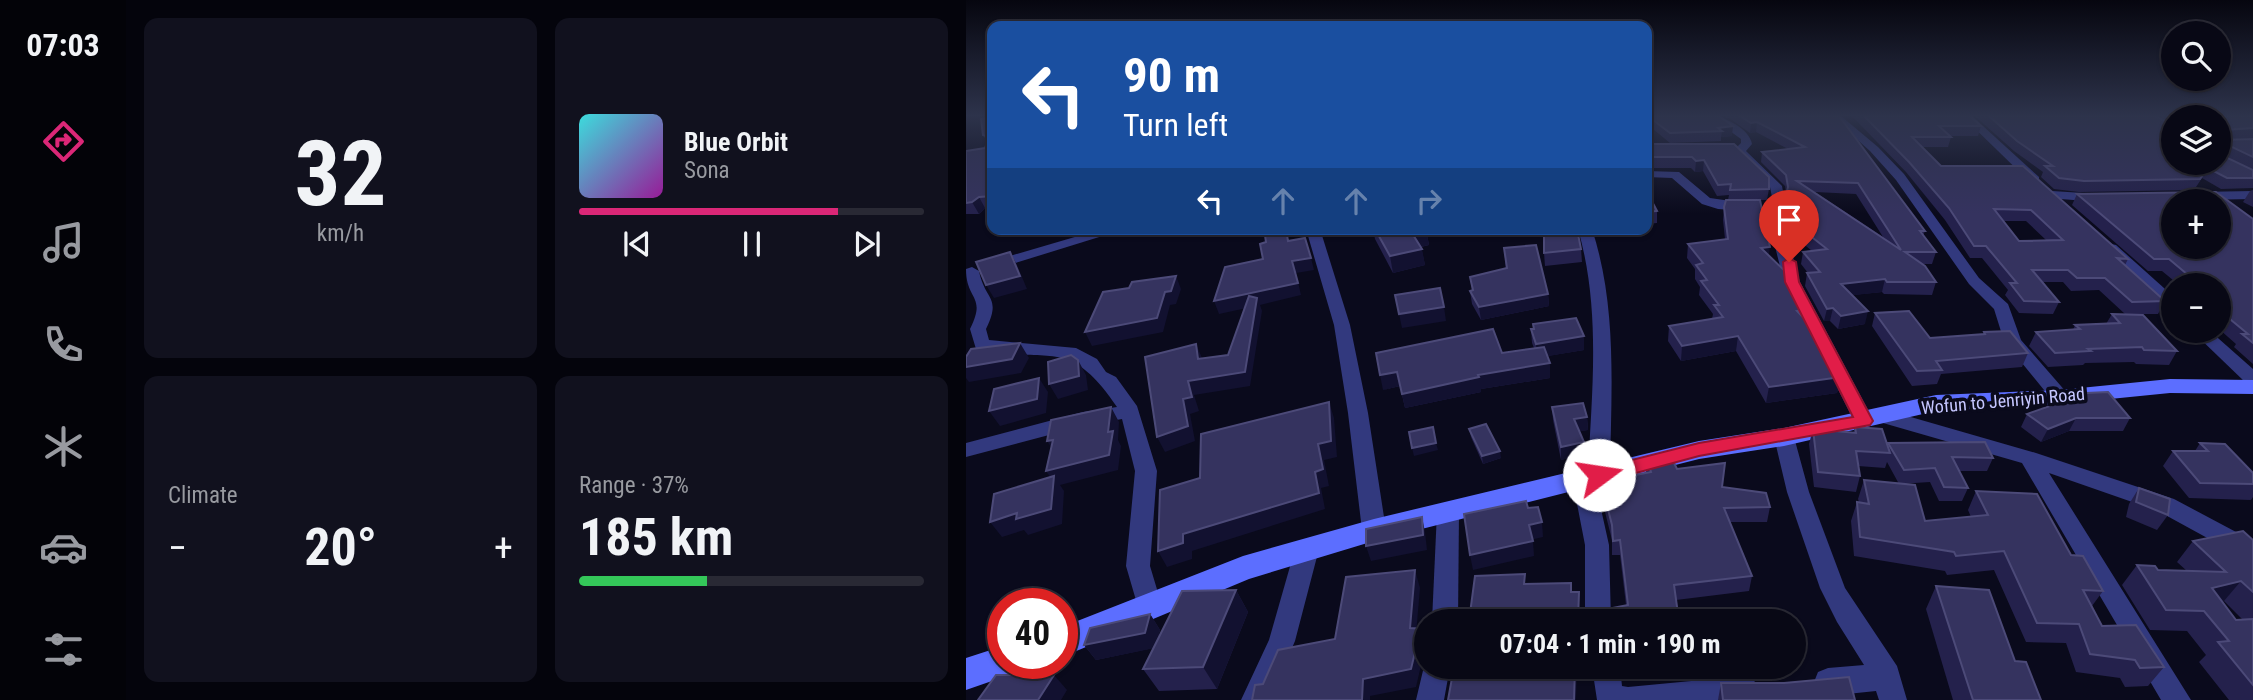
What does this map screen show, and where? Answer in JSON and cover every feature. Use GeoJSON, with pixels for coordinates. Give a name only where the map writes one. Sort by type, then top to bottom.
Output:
{"type":"FeatureCollection","features":[{"type":"Feature","properties":{"kind":"street"},"geometry":{"type":"LineString","coordinates":[[1735,149],[1776,186],[1778,197],[1773,206],[1792,282],[1874,419],[2029,458],[2166,505],[2253,553]]}},
{"type":"Feature","properties":{"kind":"street"},"geometry":{"type":"LineString","coordinates":[[1874,149],[1900,177],[1973,281],[2002,307],[2013,341],[2060,397]]}},
{"type":"Feature","properties":{"kind":"street"},"geometry":{"type":"LineString","coordinates":[[2002,149],[2073,214]]}},
{"type":"Feature","properties":{"kind":"street"},"geometry":{"type":"LineString","coordinates":[[1652,174],[1675,175],[1706,201],[1715,204],[1730,207],[1773,206]]}},
{"type":"Feature","properties":{"kind":"street"},"geometry":{"type":"LineString","coordinates":[[2052,195],[2079,199],[2106,198]]}},
{"type":"Feature","properties":{"kind":"street"},"geometry":{"type":"LineString","coordinates":[[2231,195],[2253,195]]}},
{"type":"Feature","properties":{"kind":"street"},"geometry":{"type":"LineString","coordinates":[[1097,235],[968,272],[975,288],[984,298],[987,311],[978,329],[982,345],[1070,352],[1091,363],[1100,376],[1109,381],[1130,411],[1146,471],[1138,566],[1149,606]]}},
{"type":"Feature","properties":{"kind":"street"},"geometry":{"type":"LineString","coordinates":[[1315,235],[1342,325],[1358,413],[1374,530]]}},
{"type":"Feature","properties":{"kind":"street"},"geometry":{"type":"LineString","coordinates":[[1587,235],[1602,298],[1591,477],[1597,545],[1598,609]]}},
{"type":"Feature","properties":{"kind":"street"},"geometry":{"type":"LineString","coordinates":[[2103,241],[2161,294]]}},
{"type":"Feature","properties":{"kind":"street"},"geometry":{"type":"LineString","coordinates":[[2213,343],[2253,379]]}},
{"type":"Feature","properties":{"kind":"street","name":"Wofun to Jenriyin Road"},"geometry":{"type":"LineString","coordinates":[[1078,635],[1243,568],[1374,530],[1699,450],[1784,437],[1936,403],[2060,397],[2170,386],[2253,387]]}},
{"type":"Feature","properties":{"kind":"street"},"geometry":{"type":"LineString","coordinates":[[966,450],[1083,419],[1130,411]]}},
{"type":"Feature","properties":{"kind":"street"},"geometry":{"type":"LineString","coordinates":[[1784,437],[1789,471],[1837,598],[1850,621],[1877,657],[1889,688],[1807,684]]}},
{"type":"Feature","properties":{"kind":"street"},"geometry":{"type":"LineString","coordinates":[[2029,458],[2177,700]]}},
{"type":"Feature","properties":{"kind":"street"},"geometry":{"type":"LineString","coordinates":[[1445,609],[1448,512]]}},
{"type":"Feature","properties":{"kind":"street"},"geometry":{"type":"LineString","coordinates":[[1255,700],[1282,641],[1307,550]]}},
{"type":"Feature","properties":{"kind":"street"},"geometry":{"type":"LineString","coordinates":[[966,674],[987,667]]}},
{"type":"Feature","properties":{"kind":"street"},"geometry":{"type":"LineString","coordinates":[[1430,700],[1434,679]]}},
{"type":"Feature","properties":{"kind":"street"},"geometry":{"type":"LineString","coordinates":[[1607,679],[1609,694],[1625,700]]}},
{"type":"Feature","properties":{"kind":"street"},"geometry":{"type":"LineString","coordinates":[[1632,700],[1767,688]]}},
{"type":"Feature","properties":{"kind":"building"},"geometry":{"type":"Polygon","coordinates":[[[987,149],[987,196],[966,203],[966,151],[987,149]]]}},
{"type":"Feature","properties":{"kind":"building"},"geometry":{"type":"Polygon","coordinates":[[[1652,149],[1739,149],[1769,177],[1769,189],[1730,190],[1731,184],[1718,185],[1704,160],[1696,161],[1692,157],[1652,157],[1652,149]]]}},
{"type":"Feature","properties":{"kind":"building"},"geometry":{"type":"Polygon","coordinates":[[[1791,149],[1863,149],[1925,231],[1920,231],[1936,252],[1905,252],[1925,266],[1936,282],[1887,282],[1885,279],[1841,284],[1868,311],[1841,316],[1833,308],[1827,309],[1807,273],[1820,272],[1803,252],[1827,249],[1790,220],[1785,200],[1788,187],[1786,175],[1762,152],[1791,149]],[[1797,181],[1901,250],[1858,183],[1797,181]]]}},
{"type":"Feature","properties":{"kind":"building"},"geometry":{"type":"Polygon","coordinates":[[[1896,149],[1924,149],[1941,166],[2023,166],[2128,259],[2117,258],[2161,297],[2161,301],[2132,302],[2105,278],[2077,278],[2068,270],[2032,270],[2059,302],[2024,301],[2010,283],[2017,283],[1986,246],[1974,246],[1949,208],[1896,149]],[[1994,209],[2019,241],[2063,240],[2031,210],[1994,209]]]}},
{"type":"Feature","properties":{"kind":"building"},"geometry":{"type":"Polygon","coordinates":[[[2028,149],[2161,149],[2161,175],[2203,175],[2200,179],[2084,181],[2059,178],[2045,166],[2053,166],[2028,149]]]}},
{"type":"Feature","properties":{"kind":"building"},"geometry":{"type":"Polygon","coordinates":[[[2236,149],[2253,149],[2253,157],[2236,149]]]}},
{"type":"Feature","properties":{"kind":"building"},"geometry":{"type":"Polygon","coordinates":[[[2231,160],[2253,170],[2253,178],[2227,178],[2221,175],[2231,175],[2231,160]]]}},
{"type":"Feature","properties":{"kind":"building"},"geometry":{"type":"Polygon","coordinates":[[[2161,193],[2161,259],[2154,259],[2077,194],[2161,193]]]}},
{"type":"Feature","properties":{"kind":"building"},"geometry":{"type":"Polygon","coordinates":[[[1726,200],[1760,200],[1770,247],[1761,248],[1787,273],[1805,310],[1797,311],[1818,333],[1820,338],[1816,339],[1841,377],[1769,387],[1738,336],[1682,346],[1669,326],[1723,317],[1714,305],[1719,305],[1701,281],[1707,280],[1696,265],[1703,263],[1688,244],[1728,239],[1724,207],[1726,200]]]}},
{"type":"Feature","properties":{"kind":"building"},"geometry":{"type":"Polygon","coordinates":[[[2231,203],[2253,219],[2253,343],[2242,334],[2248,334],[2231,320],[2231,273],[2186,273],[2169,259],[2231,259],[2231,203]]]}},
{"type":"Feature","properties":{"kind":"building"},"geometry":{"type":"Polygon","coordinates":[[[1265,235],[1287,235],[1288,241],[1305,238],[1311,258],[1292,261],[1298,283],[1214,301],[1225,267],[1263,259],[1260,244],[1266,242],[1265,235]]]}},
{"type":"Feature","properties":{"kind":"building"},"geometry":{"type":"Polygon","coordinates":[[[1378,235],[1413,235],[1422,249],[1390,256],[1378,235]]]}},
{"type":"Feature","properties":{"kind":"building"},"geometry":{"type":"Polygon","coordinates":[[[1544,235],[1578,235],[1581,249],[1544,253],[1544,235]]]}},
{"type":"Feature","properties":{"kind":"building"},"geometry":{"type":"Polygon","coordinates":[[[1536,245],[1548,294],[1479,307],[1470,291],[1473,290],[1470,277],[1507,268],[1504,248],[1536,245]]]}},
{"type":"Feature","properties":{"kind":"building"},"geometry":{"type":"Polygon","coordinates":[[[1010,252],[1020,276],[986,285],[976,262],[1010,252]]]}},
{"type":"Feature","properties":{"kind":"building"},"geometry":{"type":"Polygon","coordinates":[[[1176,276],[1171,291],[1165,292],[1157,318],[1085,332],[1103,292],[1129,288],[1132,282],[1176,276]]]}},
{"type":"Feature","properties":{"kind":"building"},"geometry":{"type":"Polygon","coordinates":[[[1440,288],[1444,307],[1399,314],[1395,295],[1440,288]]]}},
{"type":"Feature","properties":{"kind":"building"},"geometry":{"type":"Polygon","coordinates":[[[1249,296],[1257,298],[1245,372],[1188,381],[1192,397],[1183,399],[1188,426],[1157,437],[1145,357],[1196,344],[1198,359],[1228,355],[1249,296]]]}},
{"type":"Feature","properties":{"kind":"building"},"geometry":{"type":"Polygon","coordinates":[[[1909,311],[1930,338],[2010,331],[2028,353],[1936,361],[1942,370],[1917,371],[1875,313],[1909,311]]]}},
{"type":"Feature","properties":{"kind":"building"},"geometry":{"type":"Polygon","coordinates":[[[2112,314],[2143,315],[2161,334],[2161,343],[2169,343],[2177,351],[2144,350],[2142,347],[2055,353],[2036,332],[2080,329],[2075,325],[2120,323],[2112,314]]]}},
{"type":"Feature","properties":{"kind":"building"},"geometry":{"type":"Polygon","coordinates":[[[1576,318],[1584,336],[1536,344],[1531,329],[1534,329],[1533,324],[1576,318]]]}},
{"type":"Feature","properties":{"kind":"building"},"geometry":{"type":"Polygon","coordinates":[[[1493,329],[1502,353],[1544,347],[1550,363],[1478,375],[1479,377],[1402,394],[1397,372],[1380,375],[1376,353],[1493,329]]]}},
{"type":"Feature","properties":{"kind":"building"},"geometry":{"type":"Polygon","coordinates":[[[1020,343],[1012,359],[966,367],[966,357],[971,349],[1020,343]]]}},
{"type":"Feature","properties":{"kind":"building"},"geometry":{"type":"Polygon","coordinates":[[[1071,355],[1078,360],[1079,376],[1049,384],[1048,362],[1071,355]]]}},
{"type":"Feature","properties":{"kind":"building"},"geometry":{"type":"Polygon","coordinates":[[[1039,378],[1037,399],[989,411],[994,389],[1039,378]]]}},
{"type":"Feature","properties":{"kind":"building"},"geometry":{"type":"Polygon","coordinates":[[[2108,392],[2130,418],[2076,418],[2048,429],[2027,414],[2070,399],[2066,394],[2108,392]]]}},
{"type":"Feature","properties":{"kind":"building"},"geometry":{"type":"Polygon","coordinates":[[[1329,402],[1331,441],[1318,444],[1323,469],[1315,472],[1319,493],[1183,534],[1183,543],[1158,551],[1160,490],[1200,478],[1201,434],[1329,402]]]}},
{"type":"Feature","properties":{"kind":"building"},"geometry":{"type":"Polygon","coordinates":[[[1583,403],[1587,417],[1574,419],[1584,442],[1561,447],[1552,407],[1583,403]]]}},
{"type":"Feature","properties":{"kind":"building"},"geometry":{"type":"Polygon","coordinates":[[[1111,407],[1108,432],[1113,431],[1109,455],[1046,471],[1053,440],[1047,441],[1051,420],[1111,407]]]}},
{"type":"Feature","properties":{"kind":"building"},"geometry":{"type":"Polygon","coordinates":[[[1486,424],[1500,451],[1482,456],[1469,429],[1486,424]]]}},
{"type":"Feature","properties":{"kind":"building"},"geometry":{"type":"Polygon","coordinates":[[[1433,427],[1436,443],[1412,448],[1409,432],[1433,427]]]}},
{"type":"Feature","properties":{"kind":"building"},"geometry":{"type":"Polygon","coordinates":[[[1855,427],[1882,429],[1890,453],[1856,451],[1860,476],[1818,472],[1813,429],[1856,433],[1855,427]]]}},
{"type":"Feature","properties":{"kind":"building"},"geometry":{"type":"Polygon","coordinates":[[[1985,442],[1993,458],[1952,457],[1968,488],[1944,487],[1935,468],[1904,470],[1888,443],[1985,442]]]}},
{"type":"Feature","properties":{"kind":"building"},"geometry":{"type":"Polygon","coordinates":[[[2200,443],[2225,444],[2253,473],[2253,484],[2200,483],[2173,451],[2208,451],[2200,443]]]}},
{"type":"Feature","properties":{"kind":"building"},"geometry":{"type":"Polygon","coordinates":[[[1670,455],[1677,469],[1725,463],[1722,487],[1766,493],[1770,507],[1724,508],[1752,576],[1674,585],[1677,609],[1607,609],[1628,605],[1620,540],[1613,541],[1612,525],[1599,474],[1617,470],[1620,478],[1651,472],[1647,460],[1670,455]]]}},
{"type":"Feature","properties":{"kind":"building"},"geometry":{"type":"Polygon","coordinates":[[[1054,476],[1051,509],[1016,519],[1017,513],[990,522],[994,494],[1054,476]]]}},
{"type":"Feature","properties":{"kind":"building"},"geometry":{"type":"Polygon","coordinates":[[[1864,480],[1915,485],[1925,521],[1988,515],[1976,491],[2037,494],[2071,555],[2083,556],[2103,591],[2083,590],[2102,626],[2136,625],[2164,667],[2140,668],[2135,660],[2090,654],[2079,624],[2037,623],[2004,551],[1956,556],[1954,552],[1860,537],[1857,502],[1869,504],[1864,480]]]}},
{"type":"Feature","properties":{"kind":"building"},"geometry":{"type":"Polygon","coordinates":[[[2139,488],[2170,499],[2168,515],[2136,502],[2139,488]]]}},
{"type":"Feature","properties":{"kind":"building"},"geometry":{"type":"Polygon","coordinates":[[[1526,501],[1528,508],[1538,507],[1542,522],[1529,525],[1533,541],[1470,555],[1464,514],[1526,501]]]}},
{"type":"Feature","properties":{"kind":"building"},"geometry":{"type":"Polygon","coordinates":[[[1422,517],[1423,535],[1366,546],[1366,529],[1422,517]]]}},
{"type":"Feature","properties":{"kind":"building"},"geometry":{"type":"Polygon","coordinates":[[[2243,531],[2253,540],[2253,592],[2241,581],[2212,588],[2236,620],[2253,619],[2253,685],[2218,642],[2229,641],[2204,611],[2166,610],[2137,565],[2155,566],[2158,570],[2226,572],[2193,541],[2243,531]]]}},
{"type":"Feature","properties":{"kind":"building"},"geometry":{"type":"Polygon","coordinates":[[[1415,570],[1410,628],[1414,628],[1411,669],[1363,679],[1362,700],[1252,700],[1255,685],[1263,684],[1278,650],[1335,639],[1346,577],[1415,570]]]}},
{"type":"Feature","properties":{"kind":"building"},"geometry":{"type":"Polygon","coordinates":[[[1525,574],[1524,584],[1571,583],[1571,592],[1579,592],[1578,609],[1471,609],[1475,576],[1525,574]]]}},
{"type":"Feature","properties":{"kind":"building"},"geometry":{"type":"Polygon","coordinates":[[[1936,586],[1989,590],[2015,661],[2026,662],[2041,700],[1973,700],[1936,586]]]}},
{"type":"Feature","properties":{"kind":"building"},"geometry":{"type":"Polygon","coordinates":[[[1236,590],[1203,667],[1143,669],[1182,591],[1236,590]]]}},
{"type":"Feature","properties":{"kind":"building"},"geometry":{"type":"Polygon","coordinates":[[[1150,614],[1145,633],[1084,645],[1090,628],[1150,614]]]}},
{"type":"Feature","properties":{"kind":"building"},"geometry":{"type":"Polygon","coordinates":[[[1849,677],[1855,700],[1723,700],[1721,683],[1784,683],[1849,677]]]}},
{"type":"Feature","properties":{"kind":"building"},"geometry":{"type":"Polygon","coordinates":[[[993,679],[1051,679],[1038,700],[978,700],[993,679]]]}},
{"type":"Feature","properties":{"kind":"building"},"geometry":{"type":"Polygon","coordinates":[[[1452,679],[1575,679],[1574,700],[1448,700],[1452,679]]]}},
{"type":"Feature","properties":{"kind":"route"},"geometry":{"type":"LineString","coordinates":[[1599,475],[1699,450],[1864,421],[1792,282],[1789,262]]}}]}
